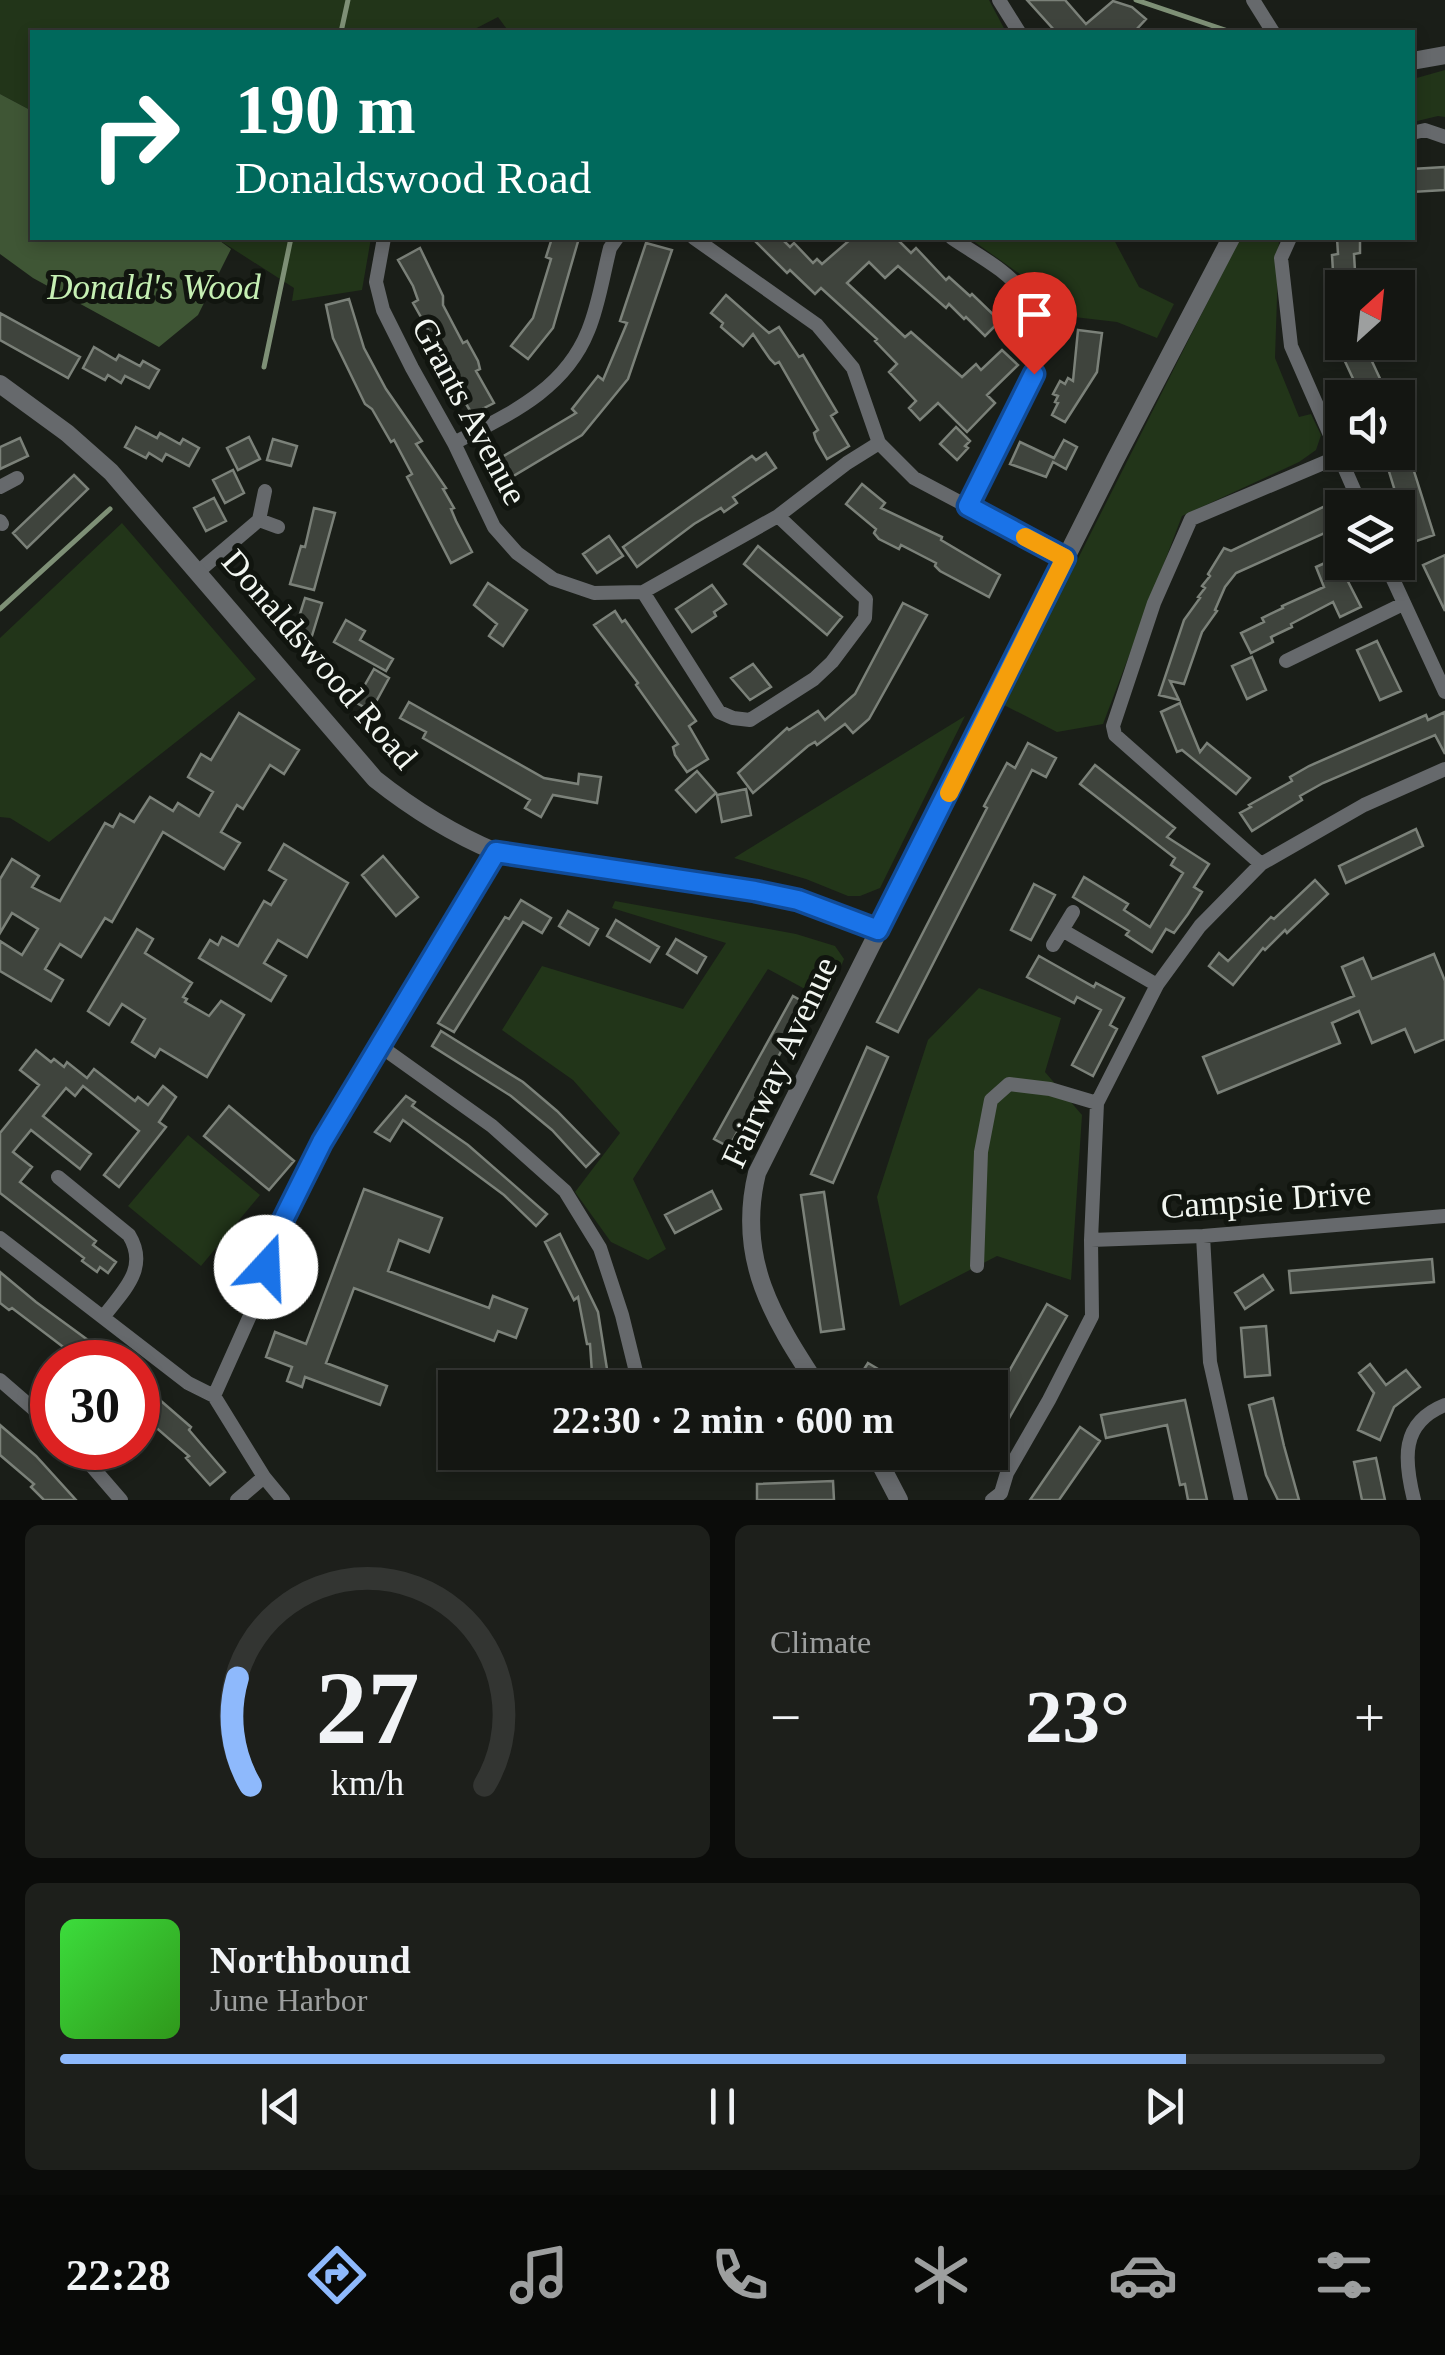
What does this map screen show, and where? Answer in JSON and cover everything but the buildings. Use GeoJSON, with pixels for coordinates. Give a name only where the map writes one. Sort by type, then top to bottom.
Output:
{"type":"FeatureCollection","features":[{"type":"Feature","properties":{"kind":"street"},"geometry":{"type":"LineString","coordinates":[[999,0],[1018,30]]}},
{"type":"Feature","properties":{"kind":"street"},"geometry":{"type":"LineString","coordinates":[[1253,0],[1272,30]]}},
{"type":"Feature","properties":{"kind":"street"},"geometry":{"type":"LineString","coordinates":[[1415,60],[1445,55]]}},
{"type":"Feature","properties":{"kind":"street"},"geometry":{"type":"LineString","coordinates":[[1415,132],[1425,130],[1445,137]]}},
{"type":"Feature","properties":{"kind":"street","name":"Grants Avenue"},"geometry":{"type":"LineString","coordinates":[[384,240],[376,282],[383,310],[494,527],[517,554],[553,579],[594,593],[642,592],[778,516],[878,443]]}},
{"type":"Feature","properties":{"kind":"street"},"geometry":{"type":"LineString","coordinates":[[454,443],[524,407],[569,367],[588,331],[610,248],[616,240]]}},
{"type":"Feature","properties":{"kind":"street"},"geometry":{"type":"LineString","coordinates":[[697,240],[817,325],[853,368],[878,443],[914,478],[1065,558]]}},
{"type":"Feature","properties":{"kind":"street"},"geometry":{"type":"LineString","coordinates":[[955,240],[1023,292],[1037,337],[1034,374],[968,506]]}},
{"type":"Feature","properties":{"kind":"street","name":"Fairway Avenue"},"geometry":{"type":"LineString","coordinates":[[808,1370],[766,1302],[751,1242],[748,1208],[756,1173],[1065,558],[1230,240]]}},
{"type":"Feature","properties":{"kind":"street"},"geometry":{"type":"LineString","coordinates":[[1289,240],[1282,258],[1292,346],[1325,422]]}},
{"type":"Feature","properties":{"kind":"street","name":"Donaldswood Road"},"geometry":{"type":"LineString","coordinates":[[0,384],[66,432],[111,472],[375,779],[420,814],[457,836],[496,852],[783,896],[878,930]]}},
{"type":"Feature","properties":{"kind":"street"},"geometry":{"type":"LineString","coordinates":[[1262,864],[1115,736],[1113,726],[1154,603],[1191,520],[1325,462]]}},
{"type":"Feature","properties":{"kind":"street"},"geometry":{"type":"LineString","coordinates":[[0,486],[16,478]]}},
{"type":"Feature","properties":{"kind":"street"},"geometry":{"type":"LineString","coordinates":[[200,572],[259,520],[266,491]]}},
{"type":"Feature","properties":{"kind":"street"},"geometry":{"type":"LineString","coordinates":[[642,592],[719,712],[750,720],[814,679],[832,662],[867,610],[866,599],[778,516]]}},
{"type":"Feature","properties":{"kind":"street"},"geometry":{"type":"LineString","coordinates":[[259,520],[278,527]]}},
{"type":"Feature","properties":{"kind":"street"},"geometry":{"type":"LineString","coordinates":[[1393,580],[1445,692]]}},
{"type":"Feature","properties":{"kind":"street"},"geometry":{"type":"LineString","coordinates":[[1286,661],[1403,604]]}},
{"type":"Feature","properties":{"kind":"street"},"geometry":{"type":"LineString","coordinates":[[992,1500],[1000,1493],[1007,1472],[1050,1400],[1092,1316],[1097,1103],[1157,985],[1200,926],[1262,864],[1364,804],[1445,769]]}},
{"type":"Feature","properties":{"kind":"street"},"geometry":{"type":"LineString","coordinates":[[214,1396],[261,1291],[272,1242],[322,1142],[496,852]]}},
{"type":"Feature","properties":{"kind":"street"},"geometry":{"type":"LineString","coordinates":[[1053,944],[1074,912]]}},
{"type":"Feature","properties":{"kind":"street"},"geometry":{"type":"LineString","coordinates":[[1062,930],[1157,985]]}},
{"type":"Feature","properties":{"kind":"street"},"geometry":{"type":"LineString","coordinates":[[380,1046],[492,1126],[565,1191],[600,1248],[636,1370]]}},
{"type":"Feature","properties":{"kind":"street"},"geometry":{"type":"LineString","coordinates":[[977,1266],[981,1152],[991,1100],[1009,1084],[1050,1088],[1097,1103]]}},
{"type":"Feature","properties":{"kind":"street"},"geometry":{"type":"LineString","coordinates":[[58,1178],[129,1235],[136,1248],[137,1271],[104,1316]]}},
{"type":"Feature","properties":{"kind":"street","name":"Campsie Drive"},"geometry":{"type":"LineString","coordinates":[[1091,1240],[1203,1236],[1445,1216]]}},
{"type":"Feature","properties":{"kind":"street"},"geometry":{"type":"LineString","coordinates":[[1203,1236],[1210,1362],[1240,1500]]}},
{"type":"Feature","properties":{"kind":"street"},"geometry":{"type":"LineString","coordinates":[[0,1238],[188,1383],[214,1396],[264,1477],[283,1500]]}},
{"type":"Feature","properties":{"kind":"street"},"geometry":{"type":"LineString","coordinates":[[0,1380],[30,1406]]}},
{"type":"Feature","properties":{"kind":"street"},"geometry":{"type":"LineString","coordinates":[[1414,1500],[1407,1474],[1407,1445],[1416,1426],[1445,1405]]}},
{"type":"Feature","properties":{"kind":"street"},"geometry":{"type":"LineString","coordinates":[[95,1470],[121,1500]]}},
{"type":"Feature","properties":{"kind":"street"},"geometry":{"type":"LineString","coordinates":[[883,1470],[899,1500]]}},
{"type":"Feature","properties":{"kind":"street"},"geometry":{"type":"LineString","coordinates":[[237,1500],[264,1477]]}},
{"type":"Feature","properties":{"kind":"green space"},"geometry":{"type":"Polygon","coordinates":[[[0,0],[989,0],[1005,30],[508,30],[498,17],[473,30],[30,30],[30,110],[0,94],[0,0]]]}},
{"type":"Feature","properties":{"kind":"green space"},"geometry":{"type":"Polygon","coordinates":[[[1445,70],[1445,117],[1415,122],[1415,78],[1445,70]]]}},
{"type":"Feature","properties":{"kind":"green space","name":"Donald's Wood"},"geometry":{"type":"Polygon","coordinates":[[[0,94],[30,110],[30,240],[219,240],[231,249],[198,315],[159,347],[33,278],[0,254],[0,94]]]}},
{"type":"Feature","properties":{"kind":"green space"},"geometry":{"type":"Polygon","coordinates":[[[219,240],[371,240],[362,290],[292,301],[294,288],[219,240]]]}},
{"type":"Feature","properties":{"kind":"green space"},"geometry":{"type":"Polygon","coordinates":[[[972,240],[1114,240],[1139,287],[1174,304],[1157,338],[1117,322],[1057,315],[1041,289],[972,240]]]}},
{"type":"Feature","properties":{"kind":"green space"},"geometry":{"type":"Polygon","coordinates":[[[1239,240],[1279,240],[1275,358],[1299,417],[1311,414],[1321,435],[1316,450],[1299,462],[1182,516],[1103,724],[1057,732],[1004,705],[1239,240]]]}},
{"type":"Feature","properties":{"kind":"green space"},"geometry":{"type":"Polygon","coordinates":[[[122,523],[256,679],[49,842],[10,818],[0,817],[0,638],[122,523]]]}},
{"type":"Feature","properties":{"kind":"green space"},"geometry":{"type":"Polygon","coordinates":[[[965,716],[880,888],[848,896],[734,858],[965,716]]]}},
{"type":"Feature","properties":{"kind":"green space"},"geometry":{"type":"Polygon","coordinates":[[[615,901],[796,934],[835,946],[844,959],[827,1001],[768,969],[633,1179],[666,1249],[648,1260],[611,1242],[575,1192],[620,1133],[573,1080],[502,1030],[542,966],[683,1009],[726,943],[612,908],[615,901]]]}},
{"type":"Feature","properties":{"kind":"green space"},"geometry":{"type":"Polygon","coordinates":[[[979,988],[1061,1018],[1045,1072],[1082,1115],[1071,1280],[997,1256],[900,1306],[877,1197],[928,1040],[979,988]]]}},
{"type":"Feature","properties":{"kind":"green space"},"geometry":{"type":"Polygon","coordinates":[[[188,1135],[260,1195],[201,1266],[128,1206],[188,1135]]]}},
{"type":"Feature","properties":{"kind":"waterway"},"geometry":{"type":"LineString","coordinates":[[341,30],[348,0]]}},
{"type":"Feature","properties":{"kind":"waterway"},"geometry":{"type":"LineString","coordinates":[[1136,0],[1225,30]]}},
{"type":"Feature","properties":{"kind":"waterway"},"geometry":{"type":"LineString","coordinates":[[264,367],[291,240]]}},
{"type":"Feature","properties":{"kind":"waterway"},"geometry":{"type":"LineString","coordinates":[[0,609],[110,509]]}},
{"type":"Feature","properties":{"kind":"slow traffic"},"geometry":{"type":"LineString","coordinates":[[949,793],[1065,558],[1025,537]]}},
{"type":"Feature","properties":{"kind":"route"},"geometry":{"type":"LineString","coordinates":[[266,1267],[272,1242],[322,1142],[496,852],[755,891],[798,900],[878,930],[1065,558],[968,506],[1034,374]]}}]}
